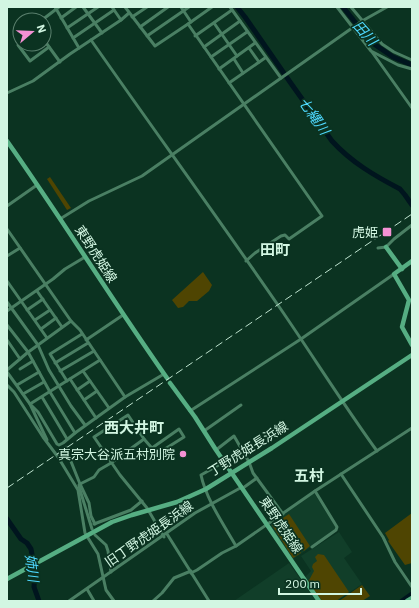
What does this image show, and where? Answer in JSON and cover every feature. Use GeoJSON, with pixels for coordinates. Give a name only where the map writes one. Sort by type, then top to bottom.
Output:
{"type":"FeatureCollection","features":[{"type":"Feature","properties":{"kind":"main road","name":"東野虎姫線"},"geometry":{"type":"LineString","coordinates":[[7,141],[60,218],[123,316],[190,410],[319,601]]}},
{"type":"Feature","properties":{"kind":"main road"},"geometry":{"type":"LineString","coordinates":[[386,247],[402,269]]}},
{"type":"Feature","properties":{"kind":"main road"},"geometry":{"type":"LineString","coordinates":[[412,261],[394,274],[409,300],[402,327],[412,345]]}},
{"type":"Feature","properties":{"kind":"main road","name":"丁野虎姫長浜線"},"geometry":{"type":"LineString","coordinates":[[7,579],[112,522],[177,502],[206,489],[272,448],[412,356]]}},
{"type":"Feature","properties":{"kind":"main road"},"geometry":{"type":"LineString","coordinates":[[407,601],[412,598]]}},
{"type":"Feature","properties":{"kind":"street"},"geometry":{"type":"LineString","coordinates":[[59,7],[55,8],[79,48]]}},
{"type":"Feature","properties":{"kind":"street"},"geometry":{"type":"LineString","coordinates":[[83,7],[102,33]]}},
{"type":"Feature","properties":{"kind":"street"},"geometry":{"type":"LineString","coordinates":[[67,28],[98,7]]}},
{"type":"Feature","properties":{"kind":"street"},"geometry":{"type":"LineString","coordinates":[[126,7],[155,46],[212,7]]}},
{"type":"Feature","properties":{"kind":"street"},"geometry":{"type":"LineString","coordinates":[[132,17],[147,7]]}},
{"type":"Feature","properties":{"kind":"street"},"geometry":{"type":"LineString","coordinates":[[140,27],[168,7]]}},
{"type":"Feature","properties":{"kind":"street"},"geometry":{"type":"LineString","coordinates":[[181,7],[196,36],[322,216],[289,239],[285,235],[281,236],[246,261]]}},
{"type":"Feature","properties":{"kind":"street"},"geometry":{"type":"LineString","coordinates":[[147,36],[189,7]]}},
{"type":"Feature","properties":{"kind":"street"},"geometry":{"type":"LineString","coordinates":[[337,7],[412,108]]}},
{"type":"Feature","properties":{"kind":"street"},"geometry":{"type":"LineString","coordinates":[[352,7],[382,44],[394,52],[412,60]]}},
{"type":"Feature","properties":{"kind":"street"},"geometry":{"type":"LineString","coordinates":[[60,218],[89,201],[142,176],[362,21],[387,7]]}},
{"type":"Feature","properties":{"kind":"street"},"geometry":{"type":"LineString","coordinates":[[61,18],[74,8]]}},
{"type":"Feature","properties":{"kind":"street"},"geometry":{"type":"LineString","coordinates":[[74,38],[113,8],[121,20]]}},
{"type":"Feature","properties":{"kind":"street"},"geometry":{"type":"LineString","coordinates":[[196,36],[231,8],[265,58],[281,78]]}},
{"type":"Feature","properties":{"kind":"street"},"geometry":{"type":"LineString","coordinates":[[7,94],[33,81],[129,13]]}},
{"type":"Feature","properties":{"kind":"street"},"geometry":{"type":"LineString","coordinates":[[204,47],[240,21]]}},
{"type":"Feature","properties":{"kind":"street"},"geometry":{"type":"LineString","coordinates":[[214,23],[237,56]]}},
{"type":"Feature","properties":{"kind":"street"},"geometry":{"type":"LineString","coordinates":[[211,58],[247,32]]}},
{"type":"Feature","properties":{"kind":"street"},"geometry":{"type":"LineString","coordinates":[[91,40],[301,339],[376,451]]}},
{"type":"Feature","properties":{"kind":"street"},"geometry":{"type":"LineString","coordinates":[[220,69],[255,43]]}},
{"type":"Feature","properties":{"kind":"street"},"geometry":{"type":"LineString","coordinates":[[249,48],[259,62]]}},
{"type":"Feature","properties":{"kind":"street"},"geometry":{"type":"LineString","coordinates":[[52,51],[60,62]]}},
{"type":"Feature","properties":{"kind":"street"},"geometry":{"type":"LineString","coordinates":[[371,51],[398,65],[412,69]]}},
{"type":"Feature","properties":{"kind":"street"},"geometry":{"type":"LineString","coordinates":[[23,52],[30,62],[43,52]]}},
{"type":"Feature","properties":{"kind":"street"},"geometry":{"type":"LineString","coordinates":[[229,83],[265,58]]}},
{"type":"Feature","properties":{"kind":"street"},"geometry":{"type":"LineString","coordinates":[[234,59],[243,73]]}},
{"type":"Feature","properties":{"kind":"street"},"geometry":{"type":"LineString","coordinates":[[7,206],[37,185]]}},
{"type":"Feature","properties":{"kind":"street"},"geometry":{"type":"LineString","coordinates":[[378,248],[386,247],[412,225]]}},
{"type":"Feature","properties":{"kind":"street"},"geometry":{"type":"LineString","coordinates":[[7,229],[71,321],[94,351],[124,397]]}},
{"type":"Feature","properties":{"kind":"street"},"geometry":{"type":"LineString","coordinates":[[7,256],[20,248]]}},
{"type":"Feature","properties":{"kind":"street"},"geometry":{"type":"LineString","coordinates":[[7,311],[37,291],[65,269],[85,258]]}},
{"type":"Feature","properties":{"kind":"street"},"geometry":{"type":"LineString","coordinates":[[190,410],[301,339],[394,274]]}},
{"type":"Feature","properties":{"kind":"street"},"geometry":{"type":"LineString","coordinates":[[7,281],[47,338]]}},
{"type":"Feature","properties":{"kind":"street"},"geometry":{"type":"LineString","coordinates":[[37,291],[62,327]]}},
{"type":"Feature","properties":{"kind":"street"},"geometry":{"type":"LineString","coordinates":[[28,310],[43,299]]}},
{"type":"Feature","properties":{"kind":"street"},"geometry":{"type":"LineString","coordinates":[[409,300],[412,305]]}},
{"type":"Feature","properties":{"kind":"street"},"geometry":{"type":"LineString","coordinates":[[7,302],[38,345],[49,370],[71,406],[86,425]]}},
{"type":"Feature","properties":{"kind":"street"},"geometry":{"type":"LineString","coordinates":[[35,320],[50,310]]}},
{"type":"Feature","properties":{"kind":"street"},"geometry":{"type":"LineString","coordinates":[[55,363],[123,316]]}},
{"type":"Feature","properties":{"kind":"street"},"geometry":{"type":"LineString","coordinates":[[41,329],[56,318]]}},
{"type":"Feature","properties":{"kind":"street"},"geometry":{"type":"LineString","coordinates":[[71,321],[28,352],[7,371],[30,404],[38,412],[55,443],[59,445],[64,444],[67,439],[124,397],[164,374]]}},
{"type":"Feature","properties":{"kind":"street"},"geometry":{"type":"LineString","coordinates":[[7,325],[28,352],[44,382],[75,433]]}},
{"type":"Feature","properties":{"kind":"street"},"geometry":{"type":"LineString","coordinates":[[82,334],[50,354],[60,371],[77,390],[96,418]]}},
{"type":"Feature","properties":{"kind":"street"},"geometry":{"type":"LineString","coordinates":[[7,340],[20,359]]}},
{"type":"Feature","properties":{"kind":"street"},"geometry":{"type":"LineString","coordinates":[[60,371],[94,351]]}},
{"type":"Feature","properties":{"kind":"street"},"geometry":{"type":"LineString","coordinates":[[30,404],[100,360]]}},
{"type":"Feature","properties":{"kind":"street"},"geometry":{"type":"LineString","coordinates":[[20,369],[33,362]]}},
{"type":"Feature","properties":{"kind":"street"},"geometry":{"type":"LineString","coordinates":[[83,371],[109,408]]}},
{"type":"Feature","properties":{"kind":"street"},"geometry":{"type":"LineString","coordinates":[[17,385],[39,372]]}},
{"type":"Feature","properties":{"kind":"street"},"geometry":{"type":"LineString","coordinates":[[77,390],[90,381]]}},
{"type":"Feature","properties":{"kind":"street"},"geometry":{"type":"LineString","coordinates":[[23,394],[44,382]]}},
{"type":"Feature","properties":{"kind":"street"},"geometry":{"type":"LineString","coordinates":[[7,385],[14,392],[58,457],[78,490],[85,537],[98,554],[106,590],[114,601]]}},
{"type":"Feature","properties":{"kind":"street"},"geometry":{"type":"LineString","coordinates":[[84,400],[97,391]]}},
{"type":"Feature","properties":{"kind":"street"},"geometry":{"type":"LineString","coordinates":[[42,397],[67,439]]}},
{"type":"Feature","properties":{"kind":"street"},"geometry":{"type":"LineString","coordinates":[[30,404],[49,445]]}},
{"type":"Feature","properties":{"kind":"street"},"geometry":{"type":"LineString","coordinates":[[204,431],[241,405]]}},
{"type":"Feature","properties":{"kind":"street"},"geometry":{"type":"LineString","coordinates":[[152,448],[179,429],[184,437],[157,454],[152,448],[144,438],[128,415],[94,438],[120,475],[149,510],[164,536]]}},
{"type":"Feature","properties":{"kind":"street"},"geometry":{"type":"LineString","coordinates":[[153,601],[162,593],[174,578],[197,570],[222,553],[236,546],[315,491],[412,428]]}},
{"type":"Feature","properties":{"kind":"street"},"geometry":{"type":"LineString","coordinates":[[216,450],[234,436],[258,478],[283,514]]}},
{"type":"Feature","properties":{"kind":"street"},"geometry":{"type":"LineString","coordinates":[[80,484],[94,477],[99,470],[111,463],[144,438]]}},
{"type":"Feature","properties":{"kind":"street"},"geometry":{"type":"LineString","coordinates":[[68,451],[80,484],[89,503],[91,516],[95,524]]}},
{"type":"Feature","properties":{"kind":"street"},"geometry":{"type":"LineString","coordinates":[[224,462],[201,475],[213,504],[236,546]]}},
{"type":"Feature","properties":{"kind":"street"},"geometry":{"type":"LineString","coordinates":[[341,474],[386,545],[392,559],[412,587]]}},
{"type":"Feature","properties":{"kind":"street","name":"旧丁野虎姫長浜線"},"geometry":{"type":"LineString","coordinates":[[69,601],[195,513],[258,478]]}},
{"type":"Feature","properties":{"kind":"street"},"geometry":{"type":"LineString","coordinates":[[80,484],[79,485],[91,527],[131,510],[142,501]]}},
{"type":"Feature","properties":{"kind":"street"},"geometry":{"type":"LineString","coordinates":[[312,546],[336,530],[337,527],[315,491]]}},
{"type":"Feature","properties":{"kind":"street"},"geometry":{"type":"LineString","coordinates":[[167,534],[209,601]]}},
{"type":"Feature","properties":{"kind":"street"},"geometry":{"type":"LineString","coordinates":[[95,535],[106,545],[111,572]]}},
{"type":"Feature","properties":{"kind":"street"},"geometry":{"type":"LineString","coordinates":[[87,589],[94,601]]}},
{"type":"Feature","properties":{"kind":"shaded area"},"geometry":{"type":"Polygon","coordinates":[[[50,177],[71,208],[67,210],[47,179],[50,177]]]}},
{"type":"Feature","properties":{"kind":"shaded area"},"geometry":{"type":"Polygon","coordinates":[[[203,272],[212,285],[209,291],[197,301],[189,301],[183,307],[178,308],[172,300],[203,272]]]}},
{"type":"Feature","properties":{"kind":"shaded area"},"geometry":{"type":"Polygon","coordinates":[[[314,493],[337,529],[293,559],[271,528],[271,524],[314,493]]]}},
{"type":"Feature","properties":{"kind":"shaded area"},"geometry":{"type":"Polygon","coordinates":[[[412,513],[412,563],[405,565],[388,541],[389,540],[385,533],[412,513]]]}},
{"type":"Feature","properties":{"kind":"shaded area"},"geometry":{"type":"Polygon","coordinates":[[[289,514],[310,546],[304,551],[302,549],[300,551],[301,553],[293,558],[272,525],[289,514]]]}},
{"type":"Feature","properties":{"kind":"shaded area"},"geometry":{"type":"Polygon","coordinates":[[[339,532],[352,552],[344,558],[362,584],[337,601],[320,601],[304,578],[311,571],[301,556],[339,532]]]}},
{"type":"Feature","properties":{"kind":"shaded area"},"geometry":{"type":"Polygon","coordinates":[[[318,554],[324,555],[349,592],[336,601],[322,601],[308,582],[314,571],[312,567],[317,561],[315,557],[318,554]]]}},
{"type":"Feature","properties":{"kind":"shaded area"},"geometry":{"type":"Polygon","coordinates":[[[289,563],[316,601],[234,601],[263,581],[289,563]]]}},
{"type":"Feature","properties":{"kind":"shaded area"},"geometry":{"type":"Polygon","coordinates":[[[362,585],[370,596],[362,601],[339,601],[362,585]]]}},
{"type":"Feature","properties":{"kind":"waterway","name":"七縄川"},"geometry":{"type":"LineString","coordinates":[[237,7],[339,149],[364,168],[400,189],[412,205]]}},
{"type":"Feature","properties":{"kind":"waterway","name":"田川"},"geometry":{"type":"LineString","coordinates":[[343,7],[371,42],[393,57],[412,65]]}},
{"type":"Feature","properties":{"kind":"waterway","name":"姉川"},"geometry":{"type":"LineString","coordinates":[[7,519],[21,539],[27,543],[31,549],[35,572],[34,587],[39,601]]}},
{"type":"Feature","properties":{"kind":"waterway"},"geometry":{"type":"LineString","coordinates":[[402,601],[412,594]]}},
{"type":"Feature","properties":{"kind":"tunnel"},"geometry":{"type":"LineString","coordinates":[[65,446],[68,451]]}},
{"type":"Feature","properties":{"kind":"railway"},"geometry":{"type":"LineString","coordinates":[[7,488],[412,214]]}},
{"type":"Feature","properties":{"kind":"place","name":"虎姫"},"geometry":{"type":"Point","coordinates":[387,232]}},
{"type":"Feature","properties":{"kind":"place","name":"真宗大谷派五村別院"},"geometry":{"type":"Point","coordinates":[183,454]}},
{"type":"Feature","properties":{"kind":"district","name":"田町"},"geometry":{"type":"Point","coordinates":[275,249]}},
{"type":"Feature","properties":{"kind":"district","name":"西大井町"},"geometry":{"type":"Point","coordinates":[134,427]}},
{"type":"Feature","properties":{"kind":"district","name":"五村"},"geometry":{"type":"Point","coordinates":[309,475]}}]}
